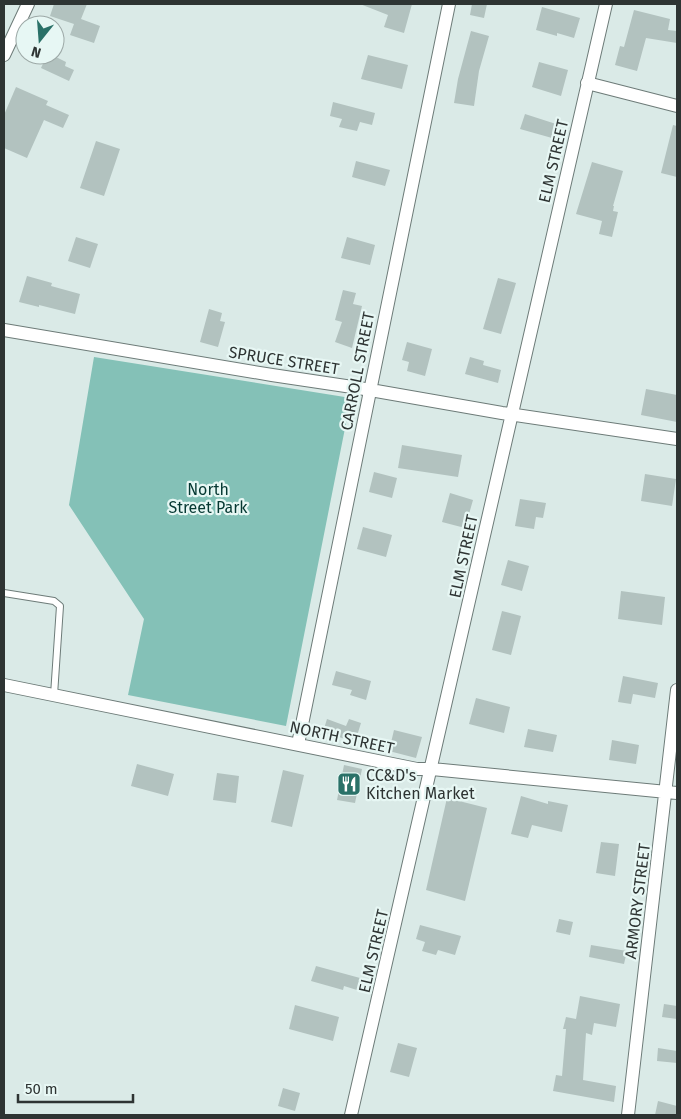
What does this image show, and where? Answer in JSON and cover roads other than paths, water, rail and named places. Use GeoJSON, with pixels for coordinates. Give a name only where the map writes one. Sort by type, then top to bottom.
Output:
{"type":"FeatureCollection","features":[{"type":"Feature","properties":{"kind":"street"},"geometry":{"type":"LineString","coordinates":[[4,55],[28,4]]}},
{"type":"Feature","properties":{"kind":"street","name":"CARROLL STREET"},"geometry":{"type":"LineString","coordinates":[[298,744],[449,4]]}},
{"type":"Feature","properties":{"kind":"street","name":"ELM STREET"},"geometry":{"type":"LineString","coordinates":[[351,1115],[432,769],[510,415],[606,4]]}},
{"type":"Feature","properties":{"kind":"street"},"geometry":{"type":"LineString","coordinates":[[587,83],[677,106]]}},
{"type":"Feature","properties":{"kind":"street","name":"SPRUCE STREET"},"geometry":{"type":"LineString","coordinates":[[4,330],[510,415],[677,440]]}},
{"type":"Feature","properties":{"kind":"street","name":"NORTH STREET"},"geometry":{"type":"LineString","coordinates":[[4,685],[417,769],[672,793]]}},
{"type":"Feature","properties":{"kind":"street","name":"ARMORY STREET"},"geometry":{"type":"LineString","coordinates":[[628,1115],[672,793],[677,690]]}},
{"type":"Feature","properties":{"kind":"lane"},"geometry":{"type":"LineString","coordinates":[[4,593],[54,601],[60,606],[54,695]]}},
{"type":"Feature","properties":{"kind":"place","name":"CC&D's Kitchen Market"},"geometry":{"type":"Point","coordinates":[349,784]}},
{"type":"Feature","properties":{"kind":"park label","name":"North Street Park"},"geometry":{"type":"Point","coordinates":[208,498]}}]}
